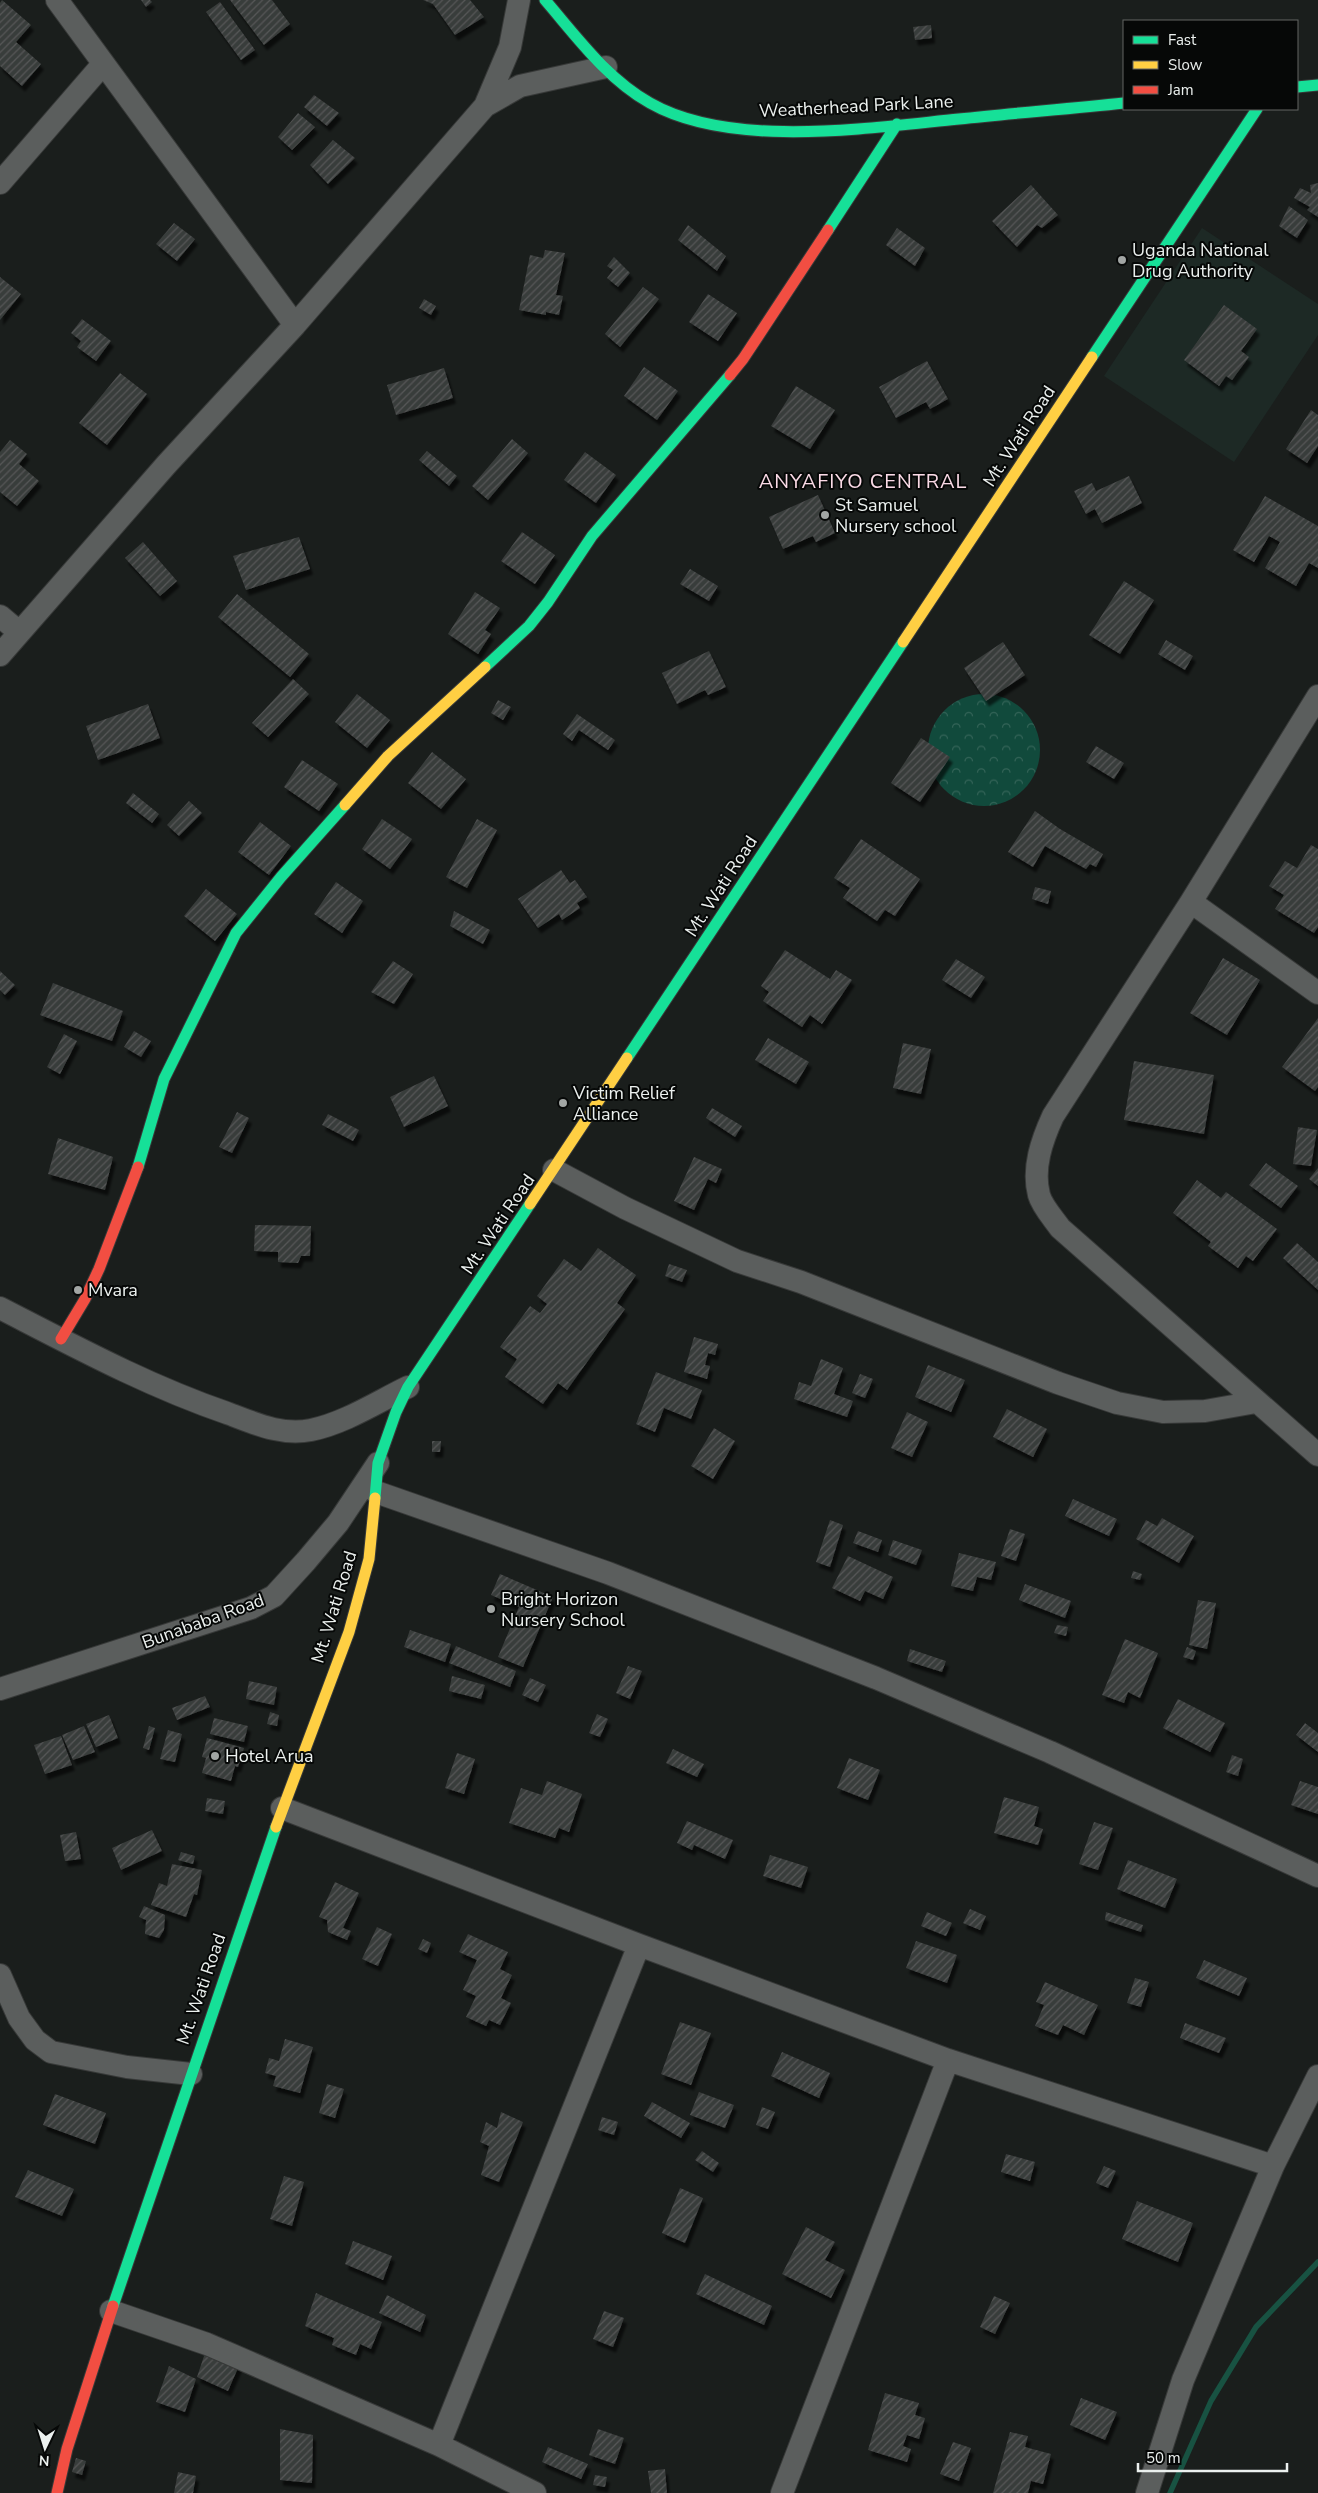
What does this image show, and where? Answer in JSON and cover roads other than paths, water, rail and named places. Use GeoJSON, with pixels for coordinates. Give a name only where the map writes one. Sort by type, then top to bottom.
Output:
{"type":"FeatureCollection","features":[{"type":"Feature","properties":{"kind":"street"},"geometry":{"type":"LineString","coordinates":[[57,0],[295,324]]}},
{"type":"Feature","properties":{"kind":"street"},"geometry":{"type":"LineString","coordinates":[[0,655],[18,632],[166,465],[295,324],[485,106],[510,47],[520,0]]}},
{"type":"Feature","properties":{"kind":"street","name":"Weatherhead Park Lane"},"geometry":{"type":"LineString","coordinates":[[545,0],[606,67],[649,102],[673,114],[706,124],[738,129],[804,130],[897,124],[1123,103]]}},
{"type":"Feature","properties":{"kind":"street"},"geometry":{"type":"LineString","coordinates":[[0,183],[103,64]]}},
{"type":"Feature","properties":{"kind":"street"},"geometry":{"type":"LineString","coordinates":[[485,106],[520,86],[606,67]]}},
{"type":"Feature","properties":{"kind":"street"},"geometry":{"type":"LineString","coordinates":[[1298,87],[1318,85]]}},
{"type":"Feature","properties":{"kind":"street","name":"Mt. Wati Road"},"geometry":{"type":"LineString","coordinates":[[57,2493],[67,2449],[190,2074],[282,1808],[349,1632],[369,1559],[378,1463],[396,1412],[408,1387],[554,1170],[1256,110]]}},
{"type":"Feature","properties":{"kind":"street"},"geometry":{"type":"LineString","coordinates":[[61,1339],[99,1269],[140,1161],[164,1078],[222,958],[240,926],[388,756],[529,626],[548,602],[592,536],[685,430],[743,359],[897,124]]}},
{"type":"Feature","properties":{"kind":"street"},"geometry":{"type":"LineString","coordinates":[[0,616],[18,632]]}},
{"type":"Feature","properties":{"kind":"street"},"geometry":{"type":"LineString","coordinates":[[1318,696],[1192,902],[1053,1116],[1042,1139],[1037,1162],[1039,1195],[1060,1228],[1318,1455]]}},
{"type":"Feature","properties":{"kind":"street"},"geometry":{"type":"LineString","coordinates":[[1192,902],[1318,993]]}},
{"type":"Feature","properties":{"kind":"street"},"geometry":{"type":"LineString","coordinates":[[554,1170],[633,1212],[737,1261],[819,1289],[1058,1382],[1118,1403],[1163,1412],[1204,1412],[1256,1402]]}},
{"type":"Feature","properties":{"kind":"street"},"geometry":{"type":"LineString","coordinates":[[0,1308],[179,1397],[276,1431],[310,1430],[340,1420],[408,1387]]}},
{"type":"Feature","properties":{"kind":"street","name":"Bunababa Road"},"geometry":{"type":"LineString","coordinates":[[0,1689],[251,1608],[274,1596],[338,1523],[378,1463]]}},
{"type":"Feature","properties":{"kind":"street"},"geometry":{"type":"LineString","coordinates":[[376,1492],[608,1573],[876,1678],[1050,1752],[1318,1876]]}},
{"type":"Feature","properties":{"kind":"street"},"geometry":{"type":"LineString","coordinates":[[282,1808],[639,1945],[948,2060],[1274,2166]]}},
{"type":"Feature","properties":{"kind":"street"},"geometry":{"type":"LineString","coordinates":[[439,2445],[639,1945]]}},
{"type":"Feature","properties":{"kind":"street"},"geometry":{"type":"LineString","coordinates":[[0,1975],[20,2018],[35,2040],[51,2052],[127,2067],[190,2074]]}},
{"type":"Feature","properties":{"kind":"street"},"geometry":{"type":"LineString","coordinates":[[782,2493],[948,2060]]}},
{"type":"Feature","properties":{"kind":"street"},"geometry":{"type":"LineString","coordinates":[[1146,2493],[1183,2380],[1274,2166],[1318,2076]]}},
{"type":"Feature","properties":{"kind":"street"},"geometry":{"type":"LineString","coordinates":[[111,2311],[207,2344],[439,2445],[535,2493]]}},
{"type":"Feature","properties":{"kind":"waterway"},"geometry":{"type":"LineString","coordinates":[[1170,2493],[1211,2401],[1256,2327],[1318,2262]]}},
{"type":"Feature","properties":{"kind":"place","name":"Uganda National Drug Authority"},"geometry":{"type":"Point","coordinates":[1122,260]}},
{"type":"Feature","properties":{"kind":"place","name":"St Samuel Nursery school"},"geometry":{"type":"Point","coordinates":[825,515]}},
{"type":"Feature","properties":{"kind":"place","name":"Victim Relief Alliance"},"geometry":{"type":"Point","coordinates":[563,1103]}},
{"type":"Feature","properties":{"kind":"place","name":"Mvara"},"geometry":{"type":"Point","coordinates":[78,1290]}},
{"type":"Feature","properties":{"kind":"place","name":"Bright Horizon Nursery School"},"geometry":{"type":"Point","coordinates":[491,1609]}},
{"type":"Feature","properties":{"kind":"place","name":"Hotel Arua"},"geometry":{"type":"Point","coordinates":[215,1756]}},
{"type":"Feature","properties":{"kind":"district","name":"ANYAFIYO CENTRAL"},"geometry":{"type":"Point","coordinates":[863,481]}}]}
